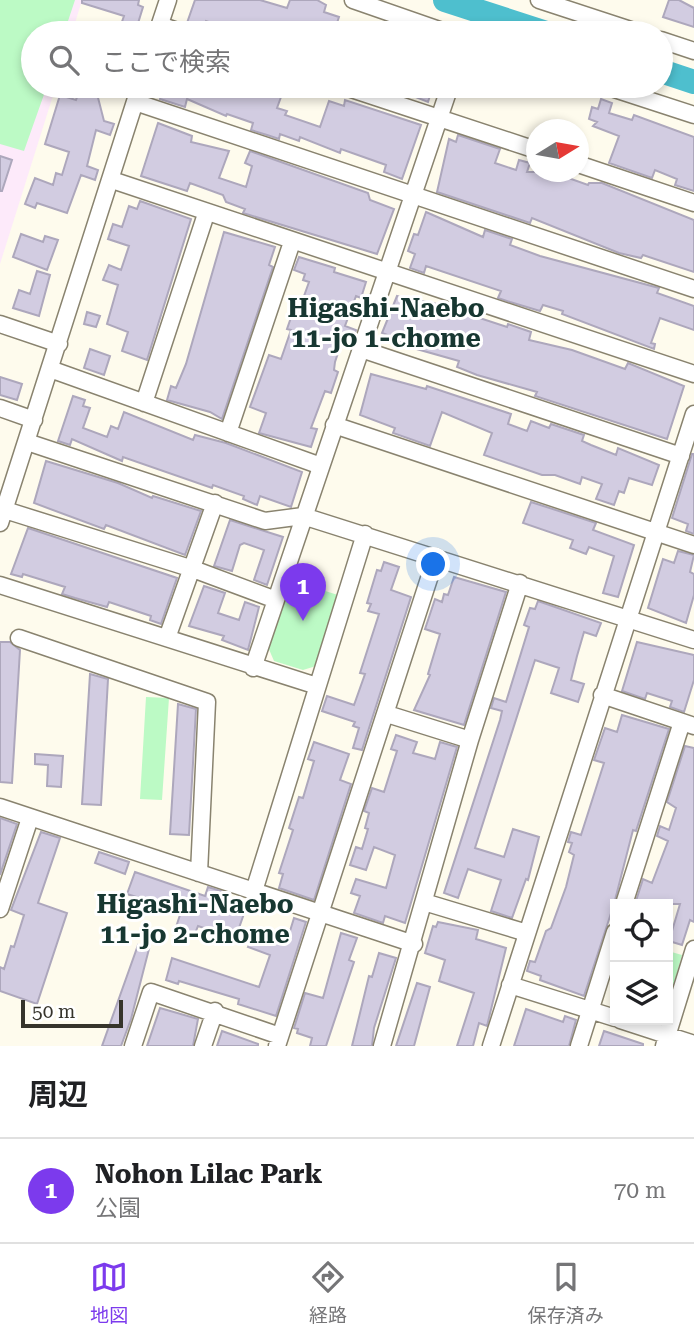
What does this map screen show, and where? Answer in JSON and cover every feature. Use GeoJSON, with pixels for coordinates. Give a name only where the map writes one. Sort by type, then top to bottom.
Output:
{"type":"FeatureCollection","features":[{"type":"Feature","properties":{"kind":"street"},"geometry":{"type":"LineString","coordinates":[[161,21],[168,0]]}},
{"type":"Feature","properties":{"kind":"street"},"geometry":{"type":"LineString","coordinates":[[353,0],[413,21]]}},
{"type":"Feature","properties":{"kind":"street"},"geometry":{"type":"LineString","coordinates":[[539,0],[603,21]]}},
{"type":"Feature","properties":{"kind":"street"},"geometry":{"type":"LineString","coordinates":[[673,44],[694,51]]}},
{"type":"Feature","properties":{"kind":"street"},"geometry":{"type":"LineString","coordinates":[[136,98],[2,517],[193,569],[275,600]]}},
{"type":"Feature","properties":{"kind":"street"},"geometry":{"type":"LineString","coordinates":[[378,98],[526,146]]}},
{"type":"Feature","properties":{"kind":"street"},"geometry":{"type":"LineString","coordinates":[[253,668],[446,98]]}},
{"type":"Feature","properties":{"kind":"street"},"geometry":{"type":"LineString","coordinates":[[642,98],[694,115]]}},
{"type":"Feature","properties":{"kind":"street"},"geometry":{"type":"LineString","coordinates":[[135,102],[412,197],[694,289]]}},
{"type":"Feature","properties":{"kind":"street"},"geometry":{"type":"LineString","coordinates":[[589,167],[694,202]]}},
{"type":"Feature","properties":{"kind":"street"},"geometry":{"type":"LineString","coordinates":[[112,180],[206,214],[694,374]]}},
{"type":"Feature","properties":{"kind":"street"},"geometry":{"type":"LineString","coordinates":[[144,403],[206,214]]}},
{"type":"Feature","properties":{"kind":"street"},"geometry":{"type":"LineString","coordinates":[[228,433],[292,242]]}},
{"type":"Feature","properties":{"kind":"street"},"geometry":{"type":"LineString","coordinates":[[0,324],[59,344]]}},
{"type":"Feature","properties":{"kind":"street"},"geometry":{"type":"LineString","coordinates":[[361,349],[681,456]]}},
{"type":"Feature","properties":{"kind":"street"},"geometry":{"type":"LineString","coordinates":[[50,369],[321,466]]}},
{"type":"Feature","properties":{"kind":"street"},"geometry":{"type":"LineString","coordinates":[[0,408],[34,420]]}},
{"type":"Feature","properties":{"kind":"street"},"geometry":{"type":"LineString","coordinates":[[491,1046],[626,618],[657,532],[694,414]]}},
{"type":"Feature","properties":{"kind":"street"},"geometry":{"type":"LineString","coordinates":[[334,425],[694,545]]}},
{"type":"Feature","properties":{"kind":"street"},"geometry":{"type":"LineString","coordinates":[[27,442],[265,521],[303,516],[694,640]]}},
{"type":"Feature","properties":{"kind":"street"},"geometry":{"type":"LineString","coordinates":[[167,638],[215,503]]}},
{"type":"Feature","properties":{"kind":"street"},"geometry":{"type":"LineString","coordinates":[[254,891],[365,534]]}},
{"type":"Feature","properties":{"kind":"street"},"geometry":{"type":"LineString","coordinates":[[133,1046],[151,992],[215,1012],[279,1041],[436,556]]}},
{"type":"Feature","properties":{"kind":"street"},"geometry":{"type":"LineString","coordinates":[[382,1046],[414,944],[470,740],[520,583]]}},
{"type":"Feature","properties":{"kind":"street"},"geometry":{"type":"LineString","coordinates":[[0,585],[253,668],[317,686]]}},
{"type":"Feature","properties":{"kind":"street"},"geometry":{"type":"LineString","coordinates":[[19,638],[207,702],[199,873]]}},
{"type":"Feature","properties":{"kind":"street"},"geometry":{"type":"LineString","coordinates":[[602,695],[688,724],[626,899]]}},
{"type":"Feature","properties":{"kind":"street"},"geometry":{"type":"LineString","coordinates":[[387,714],[470,740]]}},
{"type":"Feature","properties":{"kind":"street"},"geometry":{"type":"LineString","coordinates":[[0,807],[414,944]]}},
{"type":"Feature","properties":{"kind":"street"},"geometry":{"type":"LineString","coordinates":[[0,909],[30,818]]}},
{"type":"Feature","properties":{"kind":"street"},"geometry":{"type":"LineString","coordinates":[[424,902],[527,933]]}},
{"type":"Feature","properties":{"kind":"street"},"geometry":{"type":"LineString","coordinates":[[579,1046],[610,948]]}},
{"type":"Feature","properties":{"kind":"street"},"geometry":{"type":"LineString","coordinates":[[665,1040],[694,949]]}},
{"type":"Feature","properties":{"kind":"street"},"geometry":{"type":"LineString","coordinates":[[510,985],[610,1016]]}},
{"type":"Feature","properties":{"kind":"street"},"geometry":{"type":"LineString","coordinates":[[202,1046],[215,1012]]}},
{"type":"Feature","properties":{"kind":"street"},"geometry":{"type":"LineString","coordinates":[[631,1025],[665,1040],[694,1044]]}},
{"type":"Feature","properties":{"kind":"shaded area"},"geometry":{"type":"Polygon","coordinates":[[[0,0],[82,0],[76,21],[21,21],[21,98],[52,98],[0,264],[0,0]]]}},
{"type":"Feature","properties":{"kind":"green space"},"geometry":{"type":"Polygon","coordinates":[[[0,0],[75,0],[68,21],[21,21],[21,98],[43,98],[24,151],[0,144],[0,0]]]}},
{"type":"Feature","properties":{"kind":"green space"},"geometry":{"type":"Polygon","coordinates":[[[290,580],[338,595],[316,666],[303,670],[274,661],[268,647],[290,580]]]}},
{"type":"Feature","properties":{"kind":"green space"},"geometry":{"type":"Polygon","coordinates":[[[146,697],[169,698],[162,800],[140,799],[146,697]]]}},
{"type":"Feature","properties":{"kind":"green space"},"geometry":{"type":"Polygon","coordinates":[[[673,952],[682,955],[673,986],[673,952]]]}},
{"type":"Feature","properties":{"kind":"building"},"geometry":{"type":"Polygon","coordinates":[[[82,0],[139,0],[138,5],[143,7],[139,21],[122,21],[124,16],[82,3],[82,0]]]}},
{"type":"Feature","properties":{"kind":"building"},"geometry":{"type":"Polygon","coordinates":[[[195,0],[260,0],[287,8],[290,0],[317,0],[326,5],[324,12],[339,17],[338,21],[188,21],[195,0]]]}},
{"type":"Feature","properties":{"kind":"building"},"geometry":{"type":"Polygon","coordinates":[[[669,0],[679,0],[694,8],[694,27],[663,17],[669,0]]]}},
{"type":"Feature","properties":{"kind":"building"},"geometry":{"type":"Polygon","coordinates":[[[59,98],[98,98],[104,121],[114,124],[110,135],[96,130],[87,166],[98,170],[95,180],[81,175],[67,213],[37,203],[35,208],[25,204],[35,178],[53,185],[56,173],[62,175],[69,152],[45,144],[59,98]]]}},
{"type":"Feature","properties":{"kind":"building"},"geometry":{"type":"Polygon","coordinates":[[[281,98],[277,108],[287,111],[285,115],[320,127],[329,101],[344,106],[345,100],[421,125],[402,179],[384,172],[386,165],[341,149],[340,153],[300,137],[299,141],[280,134],[279,139],[251,130],[253,123],[227,114],[226,116],[187,99],[185,107],[160,99],[281,98]]]}},
{"type":"Feature","properties":{"kind":"building"},"geometry":{"type":"Polygon","coordinates":[[[601,99],[612,103],[609,113],[632,120],[634,115],[694,137],[694,191],[675,185],[677,179],[655,170],[652,178],[609,163],[619,136],[593,126],[597,122],[589,119],[592,107],[598,109],[601,99]]]}},
{"type":"Feature","properties":{"kind":"building"},"geometry":{"type":"Polygon","coordinates":[[[158,123],[192,136],[191,142],[229,151],[219,178],[246,187],[252,166],[245,163],[250,151],[368,193],[370,200],[394,209],[377,254],[243,213],[245,209],[226,202],[223,195],[190,183],[187,191],[141,176],[158,123]]]}},
{"type":"Feature","properties":{"kind":"building"},"geometry":{"type":"Polygon","coordinates":[[[458,135],[500,149],[495,163],[516,170],[519,160],[526,162],[526,182],[580,182],[588,185],[602,183],[694,220],[694,272],[643,255],[641,258],[619,253],[532,218],[530,223],[437,192],[449,139],[456,142],[458,135]]]}},
{"type":"Feature","properties":{"kind":"building"},"geometry":{"type":"Polygon","coordinates":[[[0,156],[12,160],[2,191],[0,191],[0,156]]]}},
{"type":"Feature","properties":{"kind":"building"},"geometry":{"type":"Polygon","coordinates":[[[140,201],[191,219],[147,360],[122,351],[128,332],[107,324],[118,285],[103,280],[109,265],[121,270],[129,246],[108,239],[113,224],[122,227],[129,206],[137,209],[140,201]]]}},
{"type":"Feature","properties":{"kind":"building"},"geometry":{"type":"Polygon","coordinates":[[[426,212],[483,237],[485,230],[512,239],[510,245],[540,256],[659,288],[657,293],[694,306],[694,330],[660,318],[651,343],[655,344],[654,349],[562,314],[563,311],[543,305],[540,311],[510,302],[498,298],[501,291],[426,266],[424,273],[410,268],[415,254],[408,251],[414,234],[418,235],[426,212]]]}},
{"type":"Feature","properties":{"kind":"building"},"geometry":{"type":"Polygon","coordinates":[[[224,232],[275,247],[269,265],[273,267],[222,419],[210,412],[167,400],[171,386],[176,388],[186,364],[224,232]]]}},
{"type":"Feature","properties":{"kind":"building"},"geometry":{"type":"Polygon","coordinates":[[[21,234],[43,242],[45,236],[58,240],[47,270],[13,257],[21,234]]]}},
{"type":"Feature","properties":{"kind":"building"},"geometry":{"type":"Polygon","coordinates":[[[299,257],[335,268],[334,272],[366,282],[361,298],[356,296],[345,326],[356,330],[352,341],[343,338],[335,362],[334,370],[338,372],[331,393],[325,391],[311,428],[317,429],[311,447],[259,433],[266,413],[250,407],[269,355],[281,359],[291,330],[287,329],[294,309],[299,310],[309,282],[303,280],[305,274],[294,270],[299,257]]]}},
{"type":"Feature","properties":{"kind":"building"},"geometry":{"type":"Polygon","coordinates":[[[37,271],[50,275],[39,316],[13,308],[19,290],[30,294],[37,271]]]}},
{"type":"Feature","properties":{"kind":"building"},"geometry":{"type":"Polygon","coordinates":[[[397,296],[437,304],[507,327],[508,324],[531,332],[529,340],[572,350],[625,369],[628,363],[684,386],[667,439],[535,396],[537,392],[477,375],[457,367],[459,361],[399,344],[401,340],[382,333],[397,296]]]}},
{"type":"Feature","properties":{"kind":"building"},"geometry":{"type":"Polygon","coordinates":[[[87,312],[100,316],[96,327],[84,324],[87,312]]]}},
{"type":"Feature","properties":{"kind":"building"},"geometry":{"type":"Polygon","coordinates":[[[90,349],[110,356],[104,375],[84,368],[90,349]]]}},
{"type":"Feature","properties":{"kind":"building"},"geometry":{"type":"Polygon","coordinates":[[[371,374],[426,389],[427,386],[511,414],[508,424],[527,431],[531,421],[549,428],[551,424],[584,435],[582,441],[616,455],[618,448],[659,465],[652,485],[629,478],[624,493],[619,491],[614,505],[596,499],[602,484],[582,477],[580,484],[555,475],[542,475],[484,455],[492,433],[442,412],[430,446],[393,433],[395,428],[360,415],[371,374]]]}},
{"type":"Feature","properties":{"kind":"building"},"geometry":{"type":"Polygon","coordinates":[[[0,377],[22,384],[17,400],[0,395],[0,377]]]}},
{"type":"Feature","properties":{"kind":"building"},"geometry":{"type":"Polygon","coordinates":[[[73,396],[85,400],[83,406],[90,408],[83,428],[107,437],[111,426],[118,429],[124,412],[193,440],[195,435],[226,443],[302,472],[291,507],[260,496],[257,505],[243,499],[244,496],[213,485],[212,488],[123,457],[122,461],[72,439],[70,445],[58,441],[73,396]]]}},
{"type":"Feature","properties":{"kind":"building"},"geometry":{"type":"Polygon","coordinates":[[[692,454],[694,534],[686,531],[688,524],[672,518],[692,454]]]}},
{"type":"Feature","properties":{"kind":"building"},"geometry":{"type":"Polygon","coordinates":[[[46,461],[118,483],[152,498],[153,496],[201,511],[185,555],[106,525],[104,529],[34,503],[46,461]]]}},
{"type":"Feature","properties":{"kind":"building"},"geometry":{"type":"Polygon","coordinates":[[[531,502],[596,523],[593,530],[634,545],[618,597],[603,593],[614,556],[589,547],[586,554],[570,548],[573,540],[523,523],[531,502]]]}},
{"type":"Feature","properties":{"kind":"building"},"geometry":{"type":"Polygon","coordinates":[[[230,520],[283,537],[267,585],[254,580],[264,550],[244,543],[240,545],[232,571],[214,566],[230,520]]]}},
{"type":"Feature","properties":{"kind":"building"},"geometry":{"type":"Polygon","coordinates":[[[28,528],[177,578],[161,624],[150,620],[151,616],[109,602],[107,607],[62,594],[65,587],[23,574],[22,577],[11,574],[28,528]]]}},
{"type":"Feature","properties":{"kind":"building"},"geometry":{"type":"Polygon","coordinates":[[[678,551],[694,555],[690,572],[694,574],[694,595],[686,623],[648,608],[663,559],[674,563],[678,551]]]}},
{"type":"Feature","properties":{"kind":"building"},"geometry":{"type":"Polygon","coordinates":[[[384,562],[399,567],[391,590],[411,597],[362,750],[353,748],[359,728],[353,726],[355,722],[322,711],[327,696],[354,705],[365,674],[360,673],[379,614],[368,611],[371,604],[367,603],[377,570],[381,571],[384,562]]]}},
{"type":"Feature","properties":{"kind":"building"},"geometry":{"type":"Polygon","coordinates":[[[454,577],[506,592],[464,725],[414,710],[430,675],[428,674],[440,634],[425,629],[435,599],[442,602],[444,594],[448,595],[454,577]]]}},
{"type":"Feature","properties":{"kind":"building"},"geometry":{"type":"Polygon","coordinates":[[[204,586],[225,593],[218,613],[239,620],[245,602],[259,607],[248,650],[222,640],[224,636],[189,626],[204,586]]]}},
{"type":"Feature","properties":{"kind":"building"},"geometry":{"type":"Polygon","coordinates":[[[538,601],[601,623],[596,636],[584,632],[577,656],[571,680],[584,684],[578,702],[551,693],[559,668],[535,660],[475,848],[504,857],[513,829],[539,837],[528,880],[526,879],[512,918],[491,911],[501,880],[468,869],[458,898],[444,893],[500,720],[502,711],[491,708],[494,698],[506,702],[529,627],[524,625],[530,608],[535,609],[538,601]]]}},
{"type":"Feature","properties":{"kind":"building"},"geometry":{"type":"Polygon","coordinates":[[[0,642],[10,642],[20,650],[12,783],[0,782],[0,642]]]}},
{"type":"Feature","properties":{"kind":"building"},"geometry":{"type":"Polygon","coordinates":[[[637,642],[694,655],[694,680],[684,712],[670,707],[672,701],[647,693],[645,699],[622,691],[637,642]]]}},
{"type":"Feature","properties":{"kind":"building"},"geometry":{"type":"Polygon","coordinates":[[[90,674],[108,679],[101,805],[82,804],[90,674]]]}},
{"type":"Feature","properties":{"kind":"building"},"geometry":{"type":"Polygon","coordinates":[[[178,704],[196,709],[189,835],[170,834],[178,704]]]}},
{"type":"Feature","properties":{"kind":"building"},"geometry":{"type":"Polygon","coordinates":[[[622,715],[669,729],[636,831],[633,830],[615,899],[610,899],[610,916],[584,996],[540,980],[541,976],[527,971],[530,961],[535,962],[546,931],[551,928],[566,887],[574,855],[569,852],[572,843],[568,842],[571,832],[581,835],[604,763],[594,760],[605,728],[617,732],[622,715]]]}},
{"type":"Feature","properties":{"kind":"building"},"geometry":{"type":"Polygon","coordinates":[[[396,735],[417,742],[413,753],[435,759],[440,742],[457,747],[405,923],[385,916],[383,923],[354,913],[360,896],[351,893],[356,879],[386,888],[395,855],[374,847],[366,870],[350,865],[356,847],[362,849],[368,829],[365,828],[369,813],[364,811],[372,788],[384,792],[397,751],[391,749],[396,735]]]}},
{"type":"Feature","properties":{"kind":"building"},"geometry":{"type":"Polygon","coordinates":[[[314,742],[349,754],[340,780],[351,784],[314,900],[279,888],[283,874],[279,873],[293,830],[289,828],[299,797],[303,798],[314,761],[308,759],[314,742]]]}},
{"type":"Feature","properties":{"kind":"building"},"geometry":{"type":"Polygon","coordinates":[[[685,746],[694,748],[694,922],[690,920],[682,945],[673,942],[673,928],[680,904],[673,904],[673,899],[637,899],[643,879],[652,883],[668,841],[657,836],[660,826],[669,830],[676,808],[667,802],[685,746]]]}},
{"type":"Feature","properties":{"kind":"building"},"geometry":{"type":"Polygon","coordinates":[[[35,754],[63,756],[61,787],[47,786],[48,765],[35,764],[35,754]]]}},
{"type":"Feature","properties":{"kind":"building"},"geometry":{"type":"Polygon","coordinates":[[[0,818],[17,824],[0,875],[0,818]]]}},
{"type":"Feature","properties":{"kind":"building"},"geometry":{"type":"Polygon","coordinates":[[[41,832],[60,838],[38,903],[67,913],[37,1004],[0,991],[0,967],[4,969],[24,915],[11,910],[41,832]]]}},
{"type":"Feature","properties":{"kind":"building"},"geometry":{"type":"Polygon","coordinates":[[[99,852],[129,862],[125,874],[95,863],[99,852]]]}},
{"type":"Feature","properties":{"kind":"building"},"geometry":{"type":"Polygon","coordinates":[[[135,872],[205,896],[208,887],[224,892],[221,900],[246,908],[239,928],[286,944],[294,918],[306,922],[276,1016],[238,1004],[239,999],[179,981],[178,984],[166,980],[172,958],[259,987],[270,955],[248,947],[250,943],[198,926],[194,936],[175,930],[183,906],[163,900],[162,905],[127,894],[135,872]]]}},
{"type":"Feature","properties":{"kind":"building"},"geometry":{"type":"Polygon","coordinates":[[[438,922],[478,930],[476,939],[506,948],[487,1026],[479,1023],[473,1046],[457,1046],[474,993],[439,981],[445,960],[425,953],[433,926],[436,927],[438,922]]]}},
{"type":"Feature","properties":{"kind":"building"},"geometry":{"type":"Polygon","coordinates":[[[341,933],[357,938],[349,960],[354,962],[326,1046],[310,1046],[312,1038],[297,1033],[298,1029],[294,1028],[305,993],[323,998],[341,933]]]}},
{"type":"Feature","properties":{"kind":"building"},"geometry":{"type":"Polygon","coordinates":[[[138,945],[149,949],[131,1019],[121,1046],[102,1046],[138,945]]]}},
{"type":"Feature","properties":{"kind":"building"},"geometry":{"type":"Polygon","coordinates":[[[379,953],[396,958],[374,1028],[372,1046],[352,1046],[369,976],[372,977],[379,953]]]}},
{"type":"Feature","properties":{"kind":"building"},"geometry":{"type":"Polygon","coordinates":[[[417,983],[430,987],[414,1046],[396,1046],[417,983]]]}},
{"type":"Feature","properties":{"kind":"building"},"geometry":{"type":"Polygon","coordinates":[[[160,1008],[198,1019],[193,1046],[147,1046],[160,1008]]]}},
{"type":"Feature","properties":{"kind":"building"},"geometry":{"type":"Polygon","coordinates":[[[526,1009],[563,1022],[565,1016],[576,1020],[569,1046],[514,1046],[526,1009]]]}},
{"type":"Feature","properties":{"kind":"building"},"geometry":{"type":"Polygon","coordinates":[[[222,1031],[258,1044],[258,1046],[217,1046],[222,1031]]]}},
{"type":"Feature","properties":{"kind":"building"},"geometry":{"type":"Polygon","coordinates":[[[604,1031],[643,1044],[643,1046],[599,1046],[604,1031]]]}},
{"type":"Feature","properties":{"kind":"waterway"},"geometry":{"type":"LineString","coordinates":[[445,0],[509,21]]}},
{"type":"Feature","properties":{"kind":"waterway"},"geometry":{"type":"LineString","coordinates":[[673,75],[694,82]]}},
{"type":"Feature","properties":{"kind":"place","name":"Nohon Lilac Park"},"geometry":{"type":"Point","coordinates":[303,621]}},
{"type":"Feature","properties":{"kind":"district","name":"Higashi-Naebo 11-jo 1-chome"},"geometry":{"type":"Point","coordinates":[386,323]}},
{"type":"Feature","properties":{"kind":"district","name":"Higashi-Naebo 11-jo 2-chome"},"geometry":{"type":"Point","coordinates":[195,919]}}]}
